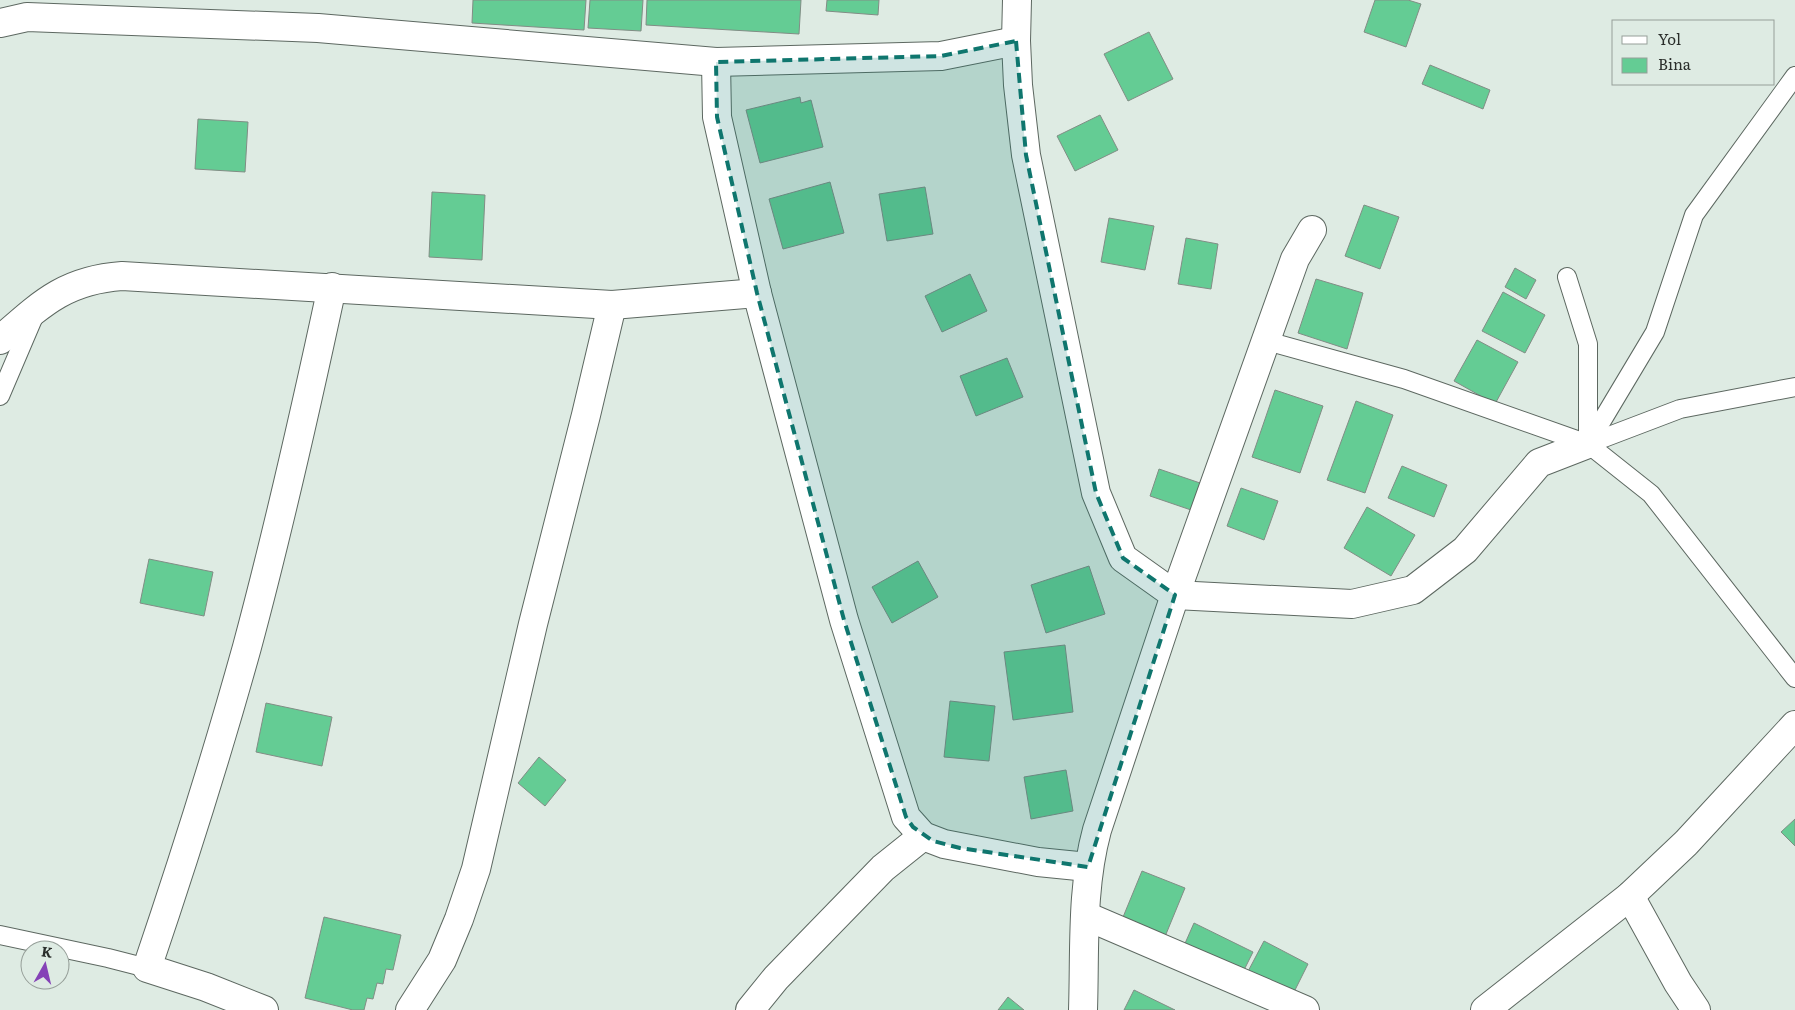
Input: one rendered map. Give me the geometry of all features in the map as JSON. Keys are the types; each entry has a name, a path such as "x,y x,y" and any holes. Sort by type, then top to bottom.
{"street":[{"path":"1017,0 1018,85 1026,155 1096,493 1123,558 1175,595 1352,604 1413,590 1465,550 1539,463 1588,444"},
{"path":"0,23 27,17 318,28 716,62 941,56 1016,41"},
{"path":"716,62 717,117 756,293 844,620 906,817 923,836 933,841 960,848 1038,862 1088,867"},
{"path":"1083,1010 1088,867 1097,830 1175,595 1267,342 1295,259 1312,230"},
{"path":"0,340 39,305 61,291 85,281 103,277 122,276 332,287 612,304 756,293"},
{"path":"264,1010 206,986 148,968 213,763 247,647 285,500 332,287"},
{"path":"410,1010 442,960 459,919 476,869 533,624 612,304"},
{"path":"1485,1010 1630,896 1686,843 1795,725"},
{"path":"750,1010 776,978 883,868 923,836"},
{"path":"1630,896 1678,983 1696,1010"},
{"path":"1086,916 1305,1010"}],"lane":[{"path":"1588,444 1655,332 1694,215 1795,76"},
{"path":"1567,277 1588,344 1588,444"},
{"path":"0,396 39,305"},
{"path":"1267,342 1404,379 1588,444 1651,494 1795,678"},
{"path":"1588,444 1680,409 1795,388"},
{"path":"0,935 148,968"}],"highlighted area":[{"path":"1016,41 1026,155 1096,493 1123,558 1175,595 1088,867 960,848 933,841 913,827 906,817 844,620 757,293 717,117 716,62 941,56"}],"building":[{"path":"473,0 586,0 584,30 472,23"},
{"path":"590,0 643,0 641,31 588,28"},
{"path":"647,0 801,0 799,34 646,25"},
{"path":"827,0 879,0 878,15 826,11"},
{"path":"1375,0 1408,0 1421,4 1406,47 1364,32"},
{"path":"1149,32 1173,79 1128,101 1104,54"},
{"path":"1430,65 1490,90 1483,109 1422,84"},
{"path":"800,97 801,103 811,100 823,147 760,163 746,110"},
{"path":"1100,115 1118,150 1075,171 1057,136"},
{"path":"198,119 248,122 245,172 195,169"},
{"path":"830,182 844,233 783,249 769,199"},
{"path":"925,187 933,234 887,241 879,194"},
{"path":"432,192 485,195 482,260 429,257"},
{"path":"1364,205 1399,217 1380,269 1345,256"},
{"path":"1109,218 1154,226 1145,270 1101,262"},
{"path":"1186,238 1218,244 1211,289 1178,284"},
{"path":"1515,268 1536,280 1526,299 1505,287"},
{"path":"970,274 987,311 942,332 925,296"},
{"path":"1316,279 1363,293 1347,349 1298,333"},
{"path":"1503,292 1545,315 1525,353 1482,331"},
{"path":"1477,340 1518,362 1495,404 1454,381"},
{"path":"1007,358 1023,397 976,416 960,376"},
{"path":"1275,390 1323,406 1300,473 1252,457"},
{"path":"1356,401 1393,415 1365,493 1327,480"},
{"path":"1402,466 1447,485 1434,517 1388,498"},
{"path":"1159,469 1203,484 1194,511 1150,496"},
{"path":"1241,488 1278,501 1264,540 1227,526"},
{"path":"1367,507 1415,535 1391,576 1344,548"},
{"path":"149,559 213,572 204,616 140,603"},
{"path":"918,561 938,597 892,623 872,587"},
{"path":"1089,566 1105,614 1046,633 1031,585"},
{"path":"1065,645 1073,712 1013,720 1004,652"},
{"path":"950,701 995,706 989,761 944,757"},
{"path":"266,703 332,717 322,766 256,752"},
{"path":"539,757 566,780 545,806 518,783"},
{"path":"1066,770 1073,811 1031,819 1024,777"},
{"path":"1795,819 1795,846 1781,832"},
{"path":"1142,871 1185,888 1164,939 1121,922"},
{"path":"324,917 401,935 393,970 386,969 383,984 377,983 373,999 367,998 364,1010 353,1010 305,998"},
{"path":"1194,923 1253,952 1241,976 1183,948"},
{"path":"1264,941 1308,964 1289,1002 1244,979"},
{"path":"1134,990 1175,1010 1124,1010"},
{"path":"1008,997 1024,1010 998,1010"}]}
